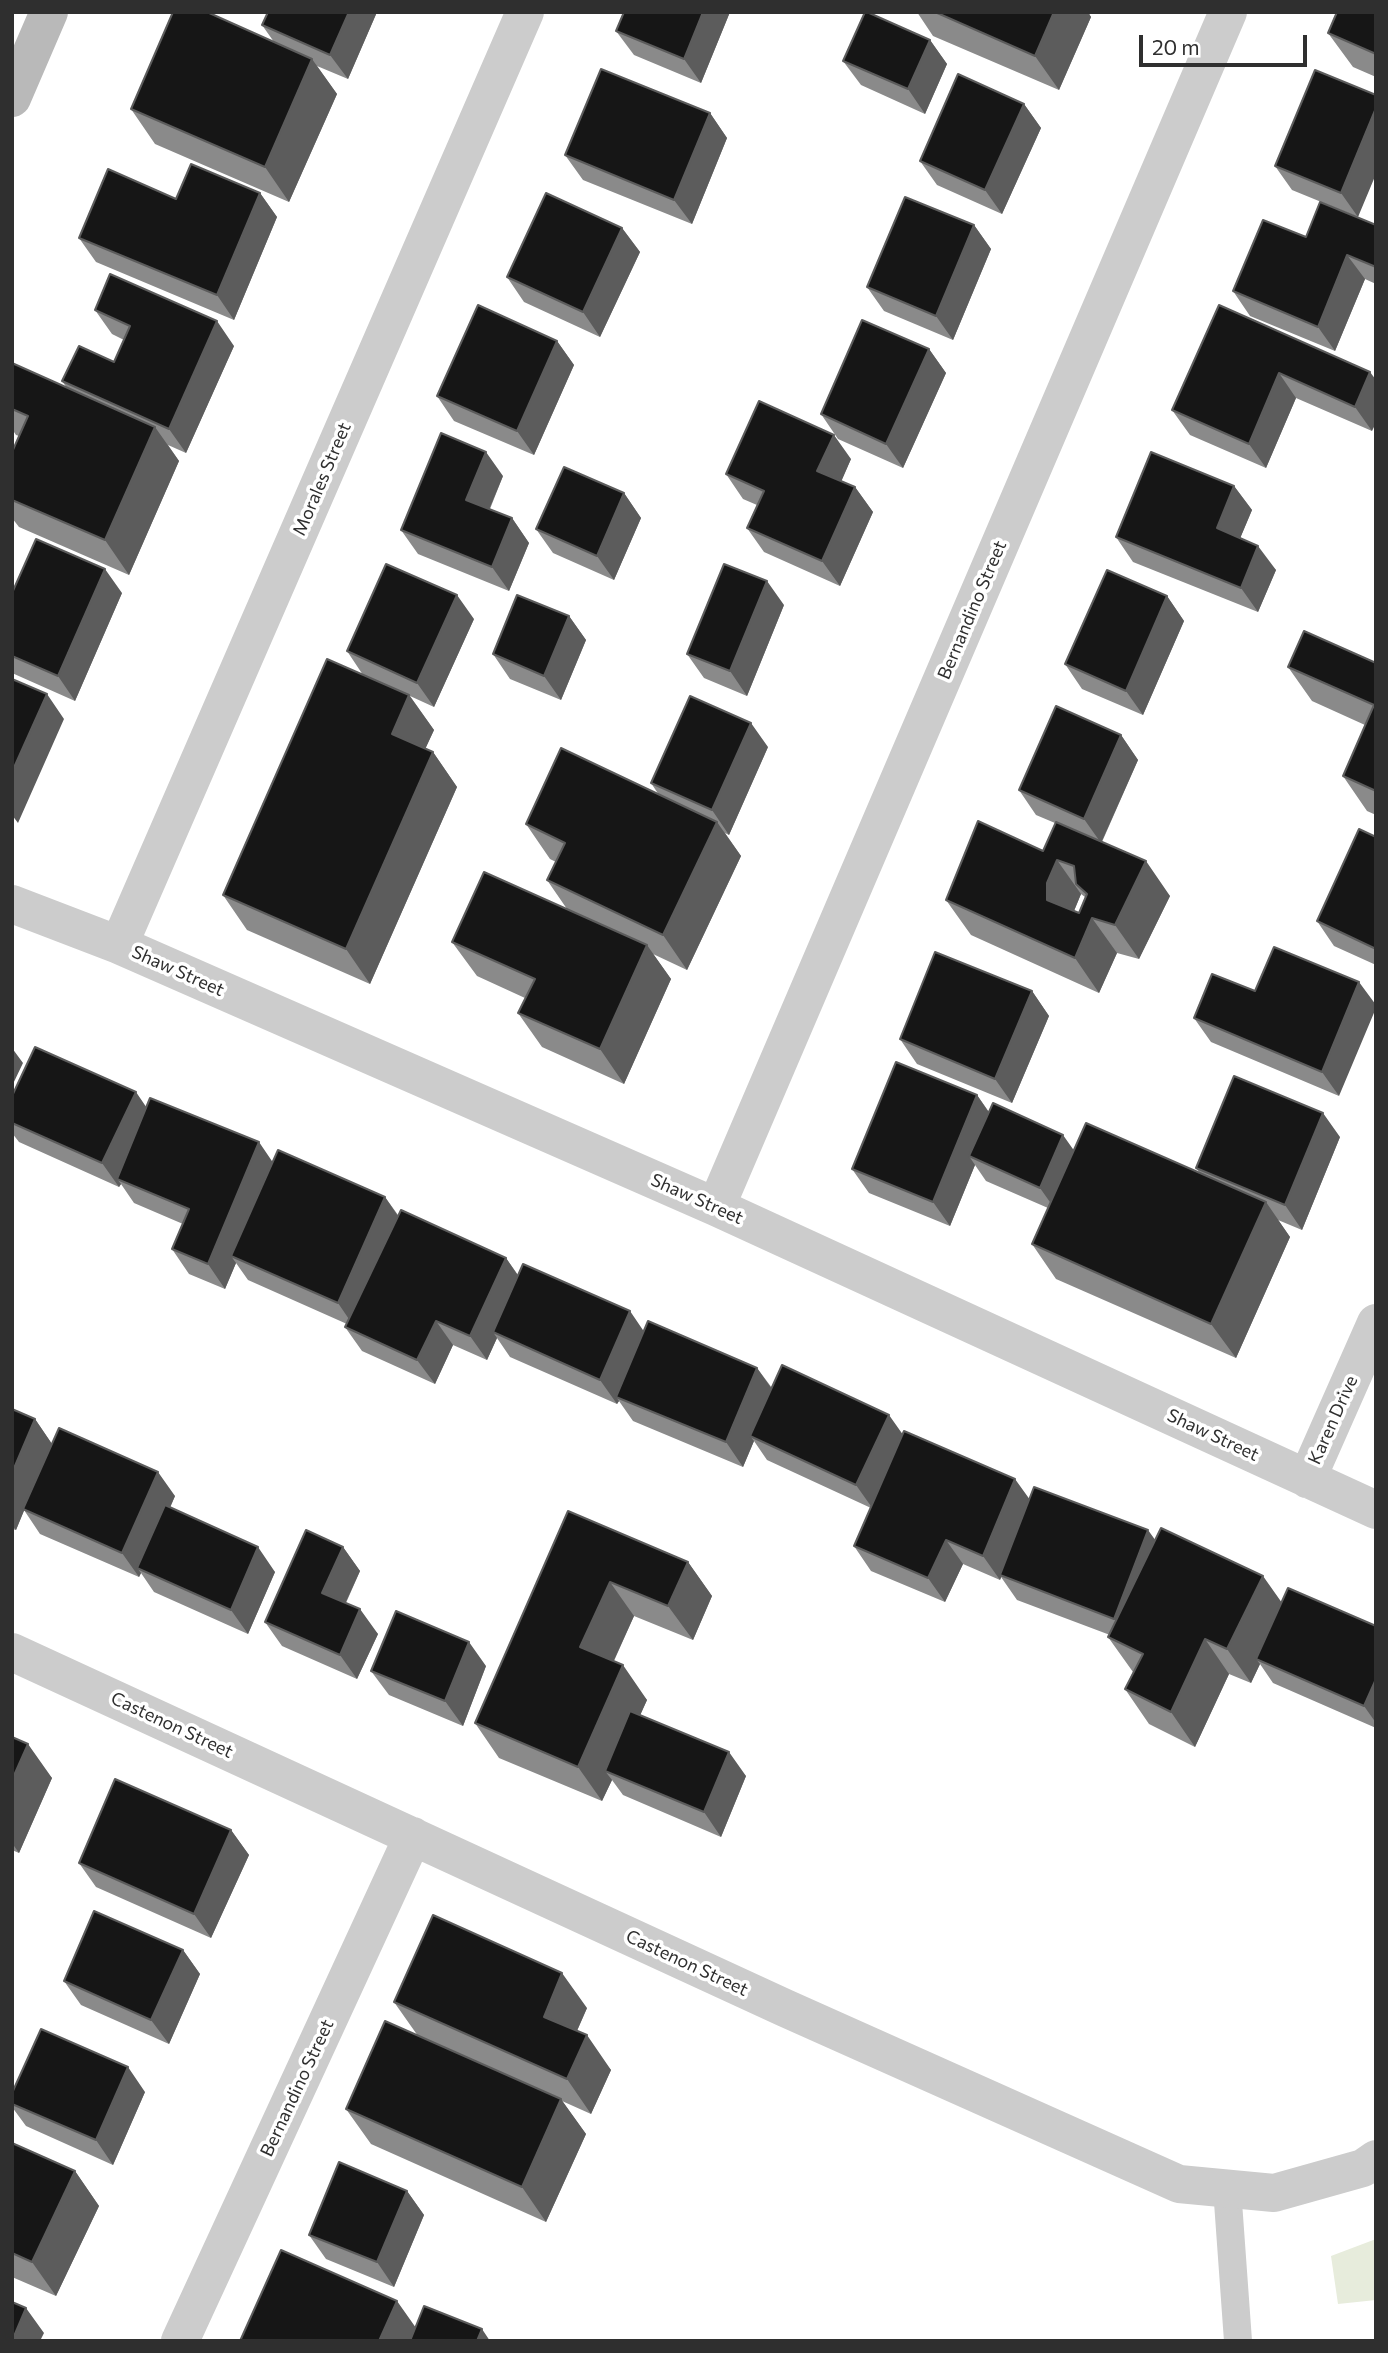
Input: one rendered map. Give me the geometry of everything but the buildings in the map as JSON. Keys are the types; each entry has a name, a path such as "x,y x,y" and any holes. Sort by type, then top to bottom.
{"main road":[{"path":"12,98 49,12"}],"street":[{"name":"Morales Street","path":"119,945 525,12"},
{"name":"Bernandino Street","path":"716,1207 1228,12"},
{"name":"Shaw Street","path":"12,904 119,945 716,1207 1376,1510"},
{"name":"Karen Drive","path":"1307,1479 1376,1323"},
{"name":"Castenon Street","path":"12,1652 785,2008 1179,2184 1274,2193 1363,2168 1376,2159"},
{"name":"Bernandino Street","path":"180,2341 413,1836"}],"lane":[{"path":"1227,2188 1238,2341"}],"green space":[{"path":"1376,2239 1376,2300 1338,2304 1331,2256"}]}
